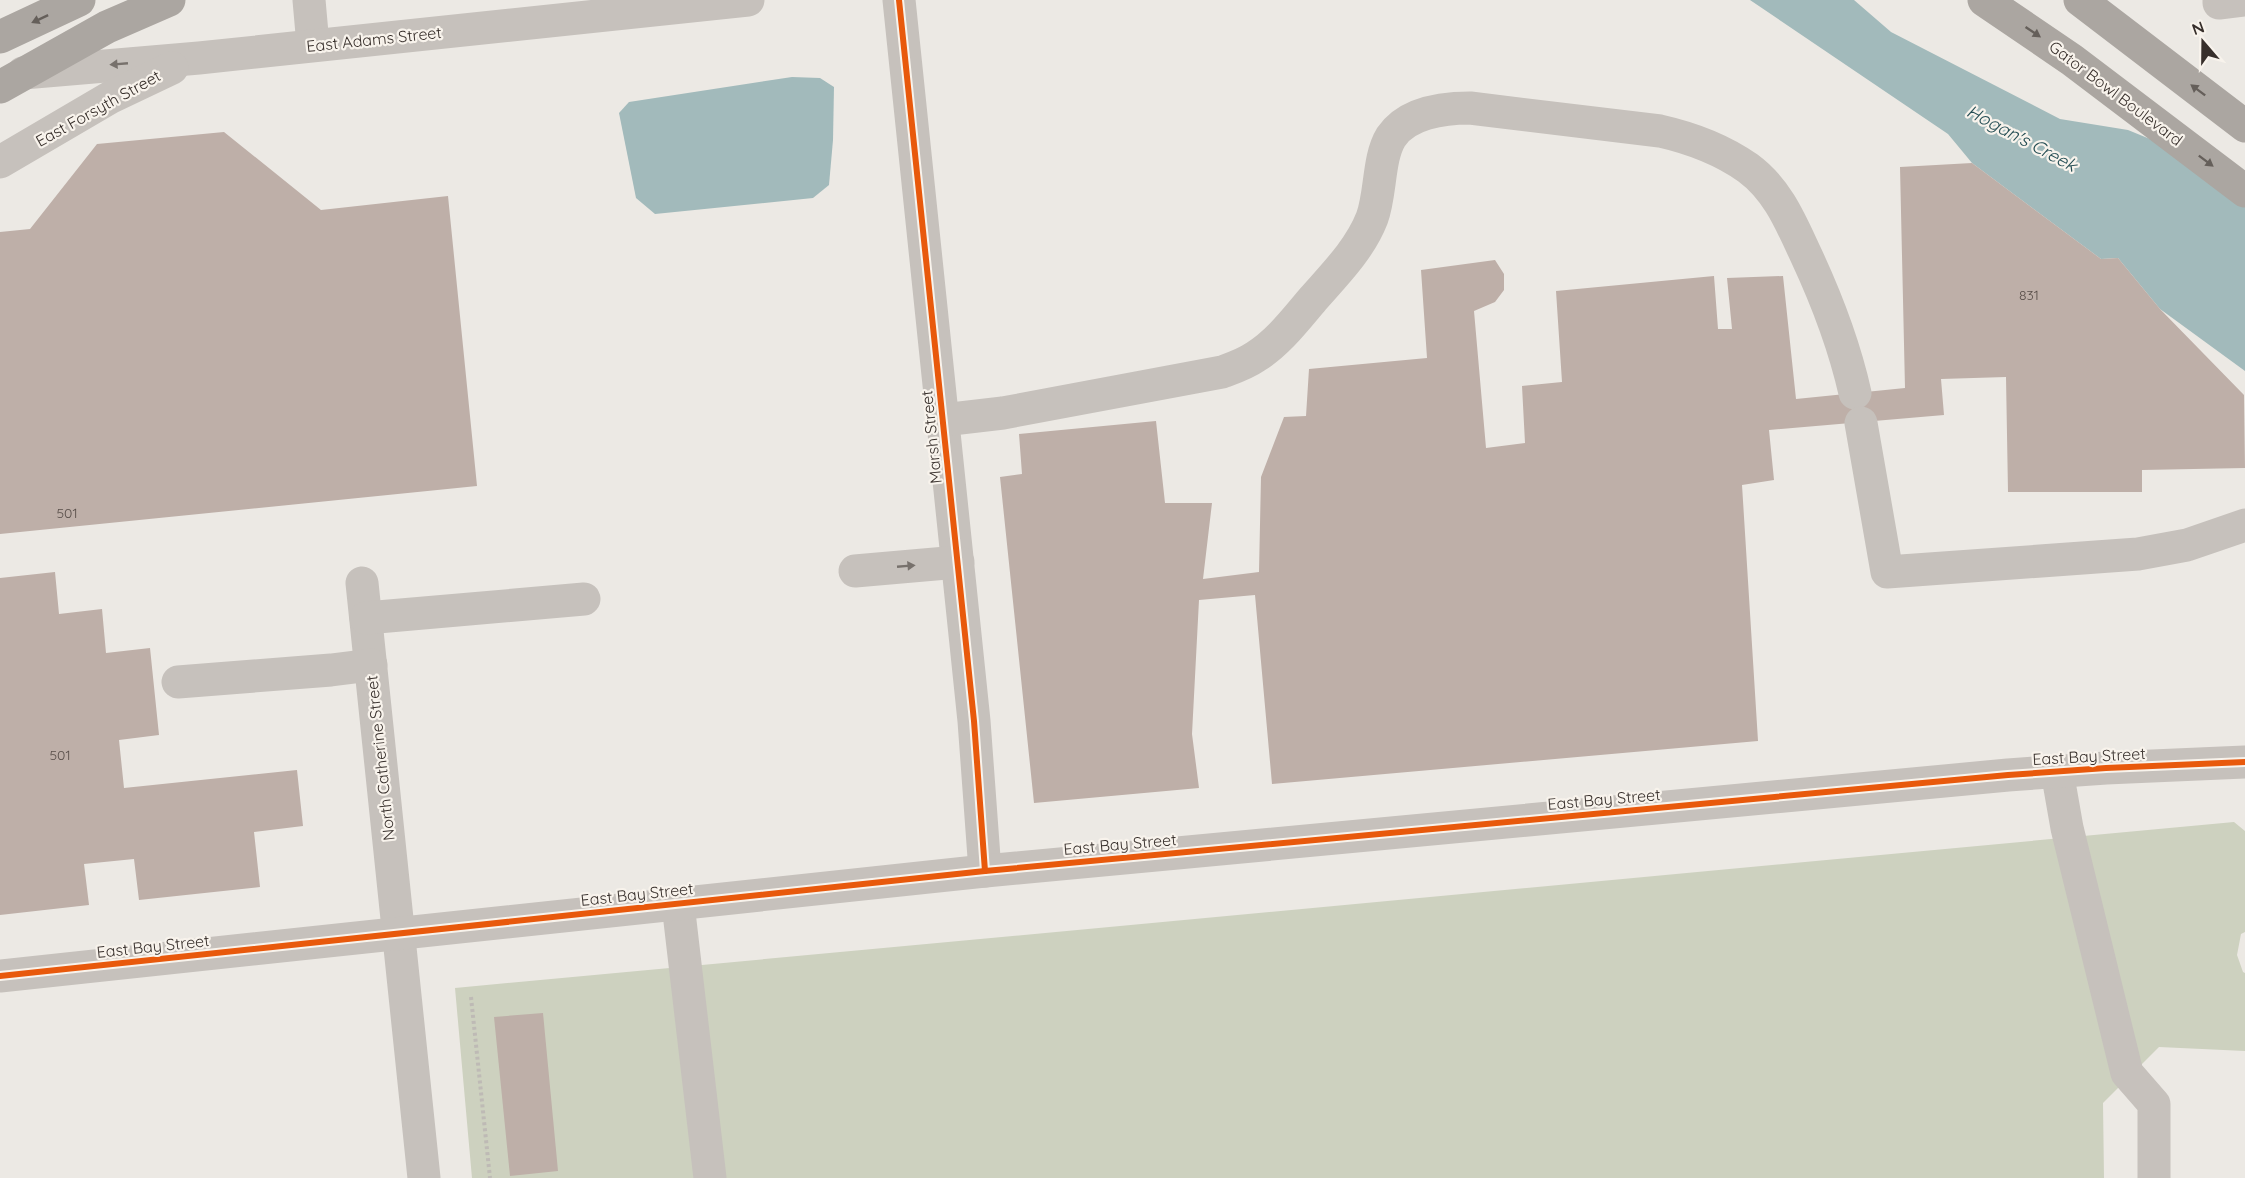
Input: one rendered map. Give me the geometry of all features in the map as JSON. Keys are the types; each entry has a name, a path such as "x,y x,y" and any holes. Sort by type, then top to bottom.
{"main road":[{"path":"0,37 79,0"},
{"path":"0,87 107,27 169,0"},
{"name":"Gator Bowl Boulevard","path":"1984,0 2072,60 2245,191"},
{"path":"2080,0 2245,126"}],"street":[{"path":"309,0 313,45"},
{"name":"East Adams Street","path":"0,75 199,58 636,6 748,0"},
{"name":"Marsh Street","path":"900,0 974,721 985,871"},
{"path":"2219,0 2219,3 2245,0"},
{"name":"East Forsyth Street","path":"0,162 129,88 199,58"},
{"path":"943,420 1003,413 1222,372 1256,357 1285,332 1364,237 1379,195 1384,154 1390,138 1401,126 1416,118 1453,108 1470,108 1660,131 1690,138 1726,154 1749,169 1768,186 1783,207 1837,327 1847,358 1887,572 2138,554 2187,545 2245,525"},
{"path":"855,571 958,562"},
{"name":"North Catherine Street","path":"362,583 424,1178"},
{"path":"366,618 584,599"},
{"path":"178,682 331,670 371,664"},
{"name":"East Bay Street","path":"0,976 985,871 2057,771 2245,762"},
{"path":"2057,771 2067,828 2127,1073 2154,1104 2154,1178"},
{"path":"678,904 710,1178"}],"path":[{"path":"471,997 490,1178"}],"green space":[{"path":"2234,822 2245,831 2245,932 2241,934 2237,955 2245,973 2245,1051 2159,1047 2103,1103 2104,1178 472,1178 455,988"}],"water":[{"name":"Hogan's Creek","path":"1750,0 1854,0 1891,32 2060,119 2128,130 2245,178 2245,371 2160,309 2118,258 2101,259 1972,163 1948,134"},
{"path":"792,77 820,78 834,87 829,185 813,198 655,214 636,198 619,113 629,102"}],"building":[{"path":"224,132 321,210 448,196 477,486 0,534 0,232 30,229 97,144"},
{"path":"1972,163 2101,259 2118,258 2160,309 2244,395 2245,468 2142,470 2142,492 2008,492 2006,377 1941,379 1944,415 1769,430 1774,480 1742,485 1758,741 1272,784 1255,595 1199,600 1192,734 1199,788 1034,803 1000,477 1022,474 1019,434 1156,421 1165,503 1212,503 1203,579 1259,572 1261,477 1284,417 1306,416 1309,369 1427,358 1421,270 1495,260 1504,274 1504,290 1495,302 1474,311 1486,448 1525,443 1522,386 1562,382 1556,291 1714,276 1718,329 1732,329 1727,278 1783,276 1796,399 1905,388 1900,167"},
{"path":"55,572 59,614 102,609 106,653 150,648 159,735 119,740 124,788 297,770 303,826 254,832 260,887 139,900 134,859 84,864 89,905 0,915 0,578"},
{"path":"543,1013 558,1171 510,1176 494,1017"}],"cycle path":[{"path":"899,0 974,721 985,871"},
{"path":"0,976 985,871 2008,775 2245,762"}]}
